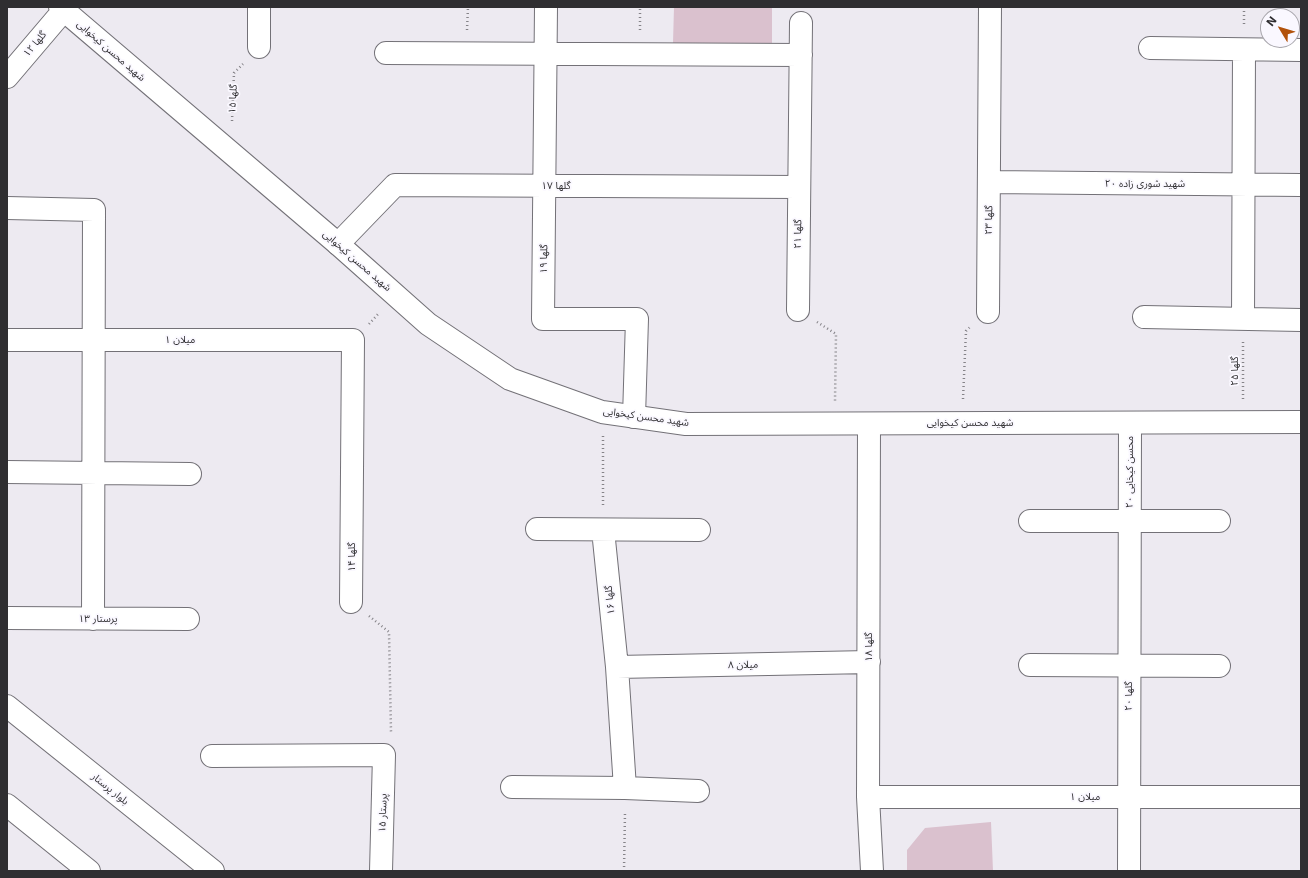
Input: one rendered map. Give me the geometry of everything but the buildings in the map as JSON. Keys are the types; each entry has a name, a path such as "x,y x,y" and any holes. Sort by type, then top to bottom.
{"street":[{"path":"259,7 259,47"},
{"name":"گلها ۱۹","path":"546,7 544,319 637,319 634,416"},
{"name":"گلها ۲۳","path":"988,312 990,7"},
{"name":"گلها ۱۲","path":"7,77 62,9"},
{"name":"شهید محسن کیخوایی","path":"62,9 338,244 428,324 510,379 602,412 686,424 1301,422"},
{"name":"گلها ۲۱","path":"798,310 801,23"},
{"path":"1150,48 1301,50"},
{"path":"1243,319 1244,50"},
{"path":"386,53 801,55"},
{"name":"شهید شوری زاده ۲۰","path":"989,182 1301,185"},
{"name":"گلها ۱۷","path":"338,244 395,185 799,187"},
{"path":"7,208 94,210 93,618"},
{"path":"1144,317 1301,320"},
{"name":"میلان ۱","path":"7,340 353,340"},
{"name":"گلها ۱۴","path":"351,602 353,340"},
{"name":"محسن کیخایی ۲۰","path":"1130,423 1130,521"},
{"name":"گلها ۱۸","path":"869,424 868,797 872,871"},
{"path":"7,472 190,474"},
{"path":"1030,521 1219,521"},
{"name":"گلها ۲۰","path":"1129,871 1130,521"},
{"path":"537,529 700,530"},
{"name":"گلها ۱۶","path":"603,530 617,667 625,788"},
{"name":"پرستار ۱۳","path":"7,618 188,619"},
{"name":"میلان ۸","path":"617,667 868,662"},
{"path":"1030,665 1219,666"},
{"name":"بلوار پرستار","path":"7,706 213,871"},
{"path":"212,756 384,755"},
{"name":"پرستار ۱۵","path":"381,871 384,755"},
{"path":"512,787 625,788 698,791"},
{"name":"میلان ۱","path":"868,797 1301,797"},
{"path":"7,804 89,871"}],"path":[{"name":"گلها ۱۵","path":"230,153 234,73 259,47"},
{"path":"353,340 396,296"},
{"path":"798,310 836,334 834,424"},
{"path":"962,423 966,331 988,312"},
{"name":"گلها ۲۵","path":"1243,319 1243,422"},
{"path":"602,412 603,530"},
{"path":"351,602 389,632 391,733 384,755"},
{"path":"624,871 625,788"}],"shaded area":[{"path":"674,7 772,7 772,48 673,43"},
{"path":"991,822 993,871 907,871 907,850 925,828"}]}
